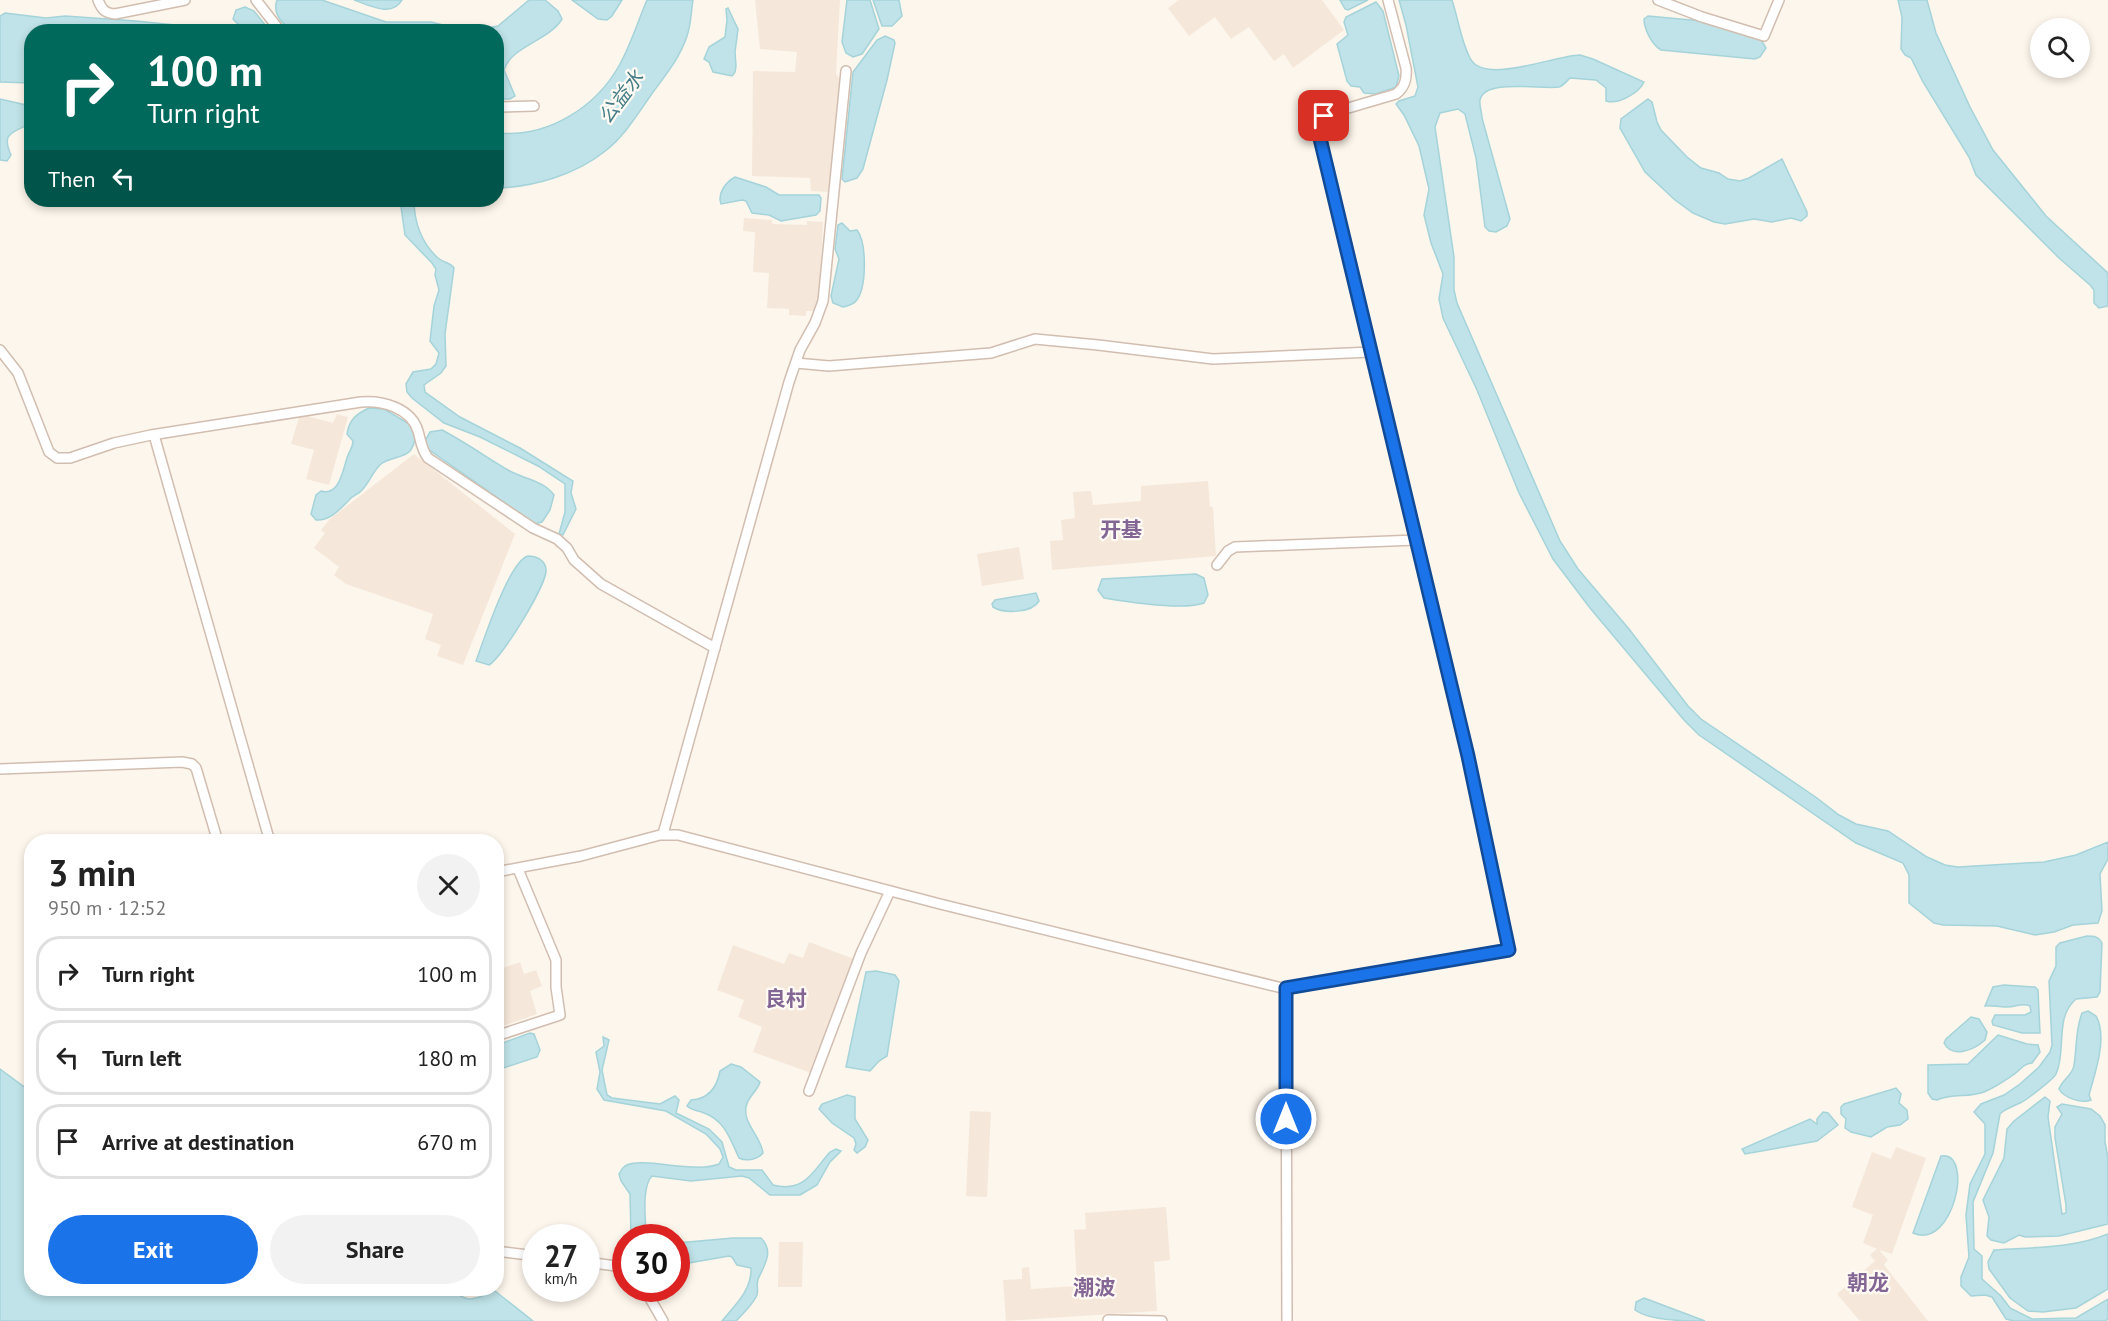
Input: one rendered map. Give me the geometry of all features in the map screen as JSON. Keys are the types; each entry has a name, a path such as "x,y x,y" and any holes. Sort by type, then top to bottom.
{"street":[{"path":"98,0 105,12 115,14 185,0"},
{"path":"256,0 275,24"},
{"path":"504,871 581,856 663,834 678,835 890,891 1256,983 1286,988 1509,950 1468,756 1318,128 1320,120 1328,114 1396,94 1403,87 1407,78 1406,68 1388,0"},
{"path":"1658,0 1702,17 1764,36 1779,0"},
{"path":"663,834 796,363 800,350 818,317 823,301 846,71"},
{"path":"504,107 534,106"},
{"path":"796,363 829,366 991,353 1035,339 1213,359 1371,352"},
{"path":"0,350 18,372 49,452 54,456 70,458 114,443 154,435 361,402 384,403 404,413 414,422 421,447 428,458 533,528 562,543 574,560 601,584 715,648"},
{"path":"154,435 268,834"},
{"path":"1217,565 1228,550 1235,548 1416,540"},
{"path":"0,769 182,762 192,764 196,768 216,834"},
{"path":"504,1033 560,1014 556,987 556,960 518,869"},
{"path":"809,1091 861,953 890,891"},
{"path":"1286,988 1287,1321"},
{"path":"504,1252 522,1254"},
{"path":"652,1302 663,1321"},
{"path":"1108,1320 1162,1321"}],"shaded area":[{"path":"755,0 840,0 836,74 842,82 829,192 811,191 810,178 752,176 753,71 795,72 797,52 760,49"},
{"path":"1179,0 1322,0 1344,30 1293,68 1284,54 1274,61 1249,27 1231,39 1215,17 1189,36 1168,8"},
{"path":"744,218 772,220 772,224 807,225 807,221 823,222 819,311 806,311 806,316 789,315 789,309 767,308 769,273 753,272 755,232 743,231"},
{"path":"300,414 333,423 337,414 348,417 329,485 306,479 314,450 291,444"},
{"path":"414,454 515,534 463,665 437,656 441,645 425,639 433,614 346,584 334,575 339,567 314,548 325,533 321,530 330,519"},
{"path":"1208,481 1210,507 1213,507 1216,556 1052,570 1050,541 1063,540 1061,520 1075,518 1073,492 1091,491 1093,505 1141,501 1141,486"},
{"path":"1019,547 1024,579 982,586 977,554"},
{"path":"809,942 854,959 811,1073 753,1052 762,1027 738,1017 744,1000 717,990 733,945 784,964 789,953 803,958"},
{"path":"520,962 524,974 536,970 542,986 530,991 537,1014 504,1026 504,968"},
{"path":"970,1111 991,1112 987,1197 966,1196"},
{"path":"1896,1147 1926,1158 1892,1254 1879,1250 1888,1260 1884,1265 1928,1321 1860,1321 1837,1294 1875,1261 1870,1255 1877,1249 1863,1243 1873,1215 1852,1207 1872,1152 1891,1159"},
{"path":"1166,1207 1170,1260 1154,1262 1157,1311 1006,1321 1003,1280 1022,1279 1022,1268 1029,1267 1031,1289 1077,1286 1074,1230 1086,1229 1085,1213"},
{"path":"779,1242 803,1242 802,1287 778,1287"}],"water":[{"path":"277,0 322,0 386,22 439,24 284,24 277,14"},
{"path":"354,0 402,0 392,8 380,9"},
{"path":"529,0 545,0 558,11 562,19 548,33 514,55 504,70 504,24 500,24"},
{"path":"572,0 622,0 607,20 598,19"},
{"name":"公益水","path":"647,0 693,0 688,32 676,60 624,133 611,146 593,160 567,173 539,182 504,188 504,133 534,131 552,125 584,106 610,80 631,40"},
{"path":"847,0 870,0 879,29 862,54 853,57 846,53 842,42"},
{"path":"873,0 899,0 902,16 892,26 882,26"},
{"path":"1340,0 1368,0 1348,10"},
{"path":"1399,0 1452,0 1467,51 1478,66 1504,69 1580,55 1644,82 1628,97 1611,102 1606,101 1606,88 1596,80 1570,78 1559,87 1515,86 1492,89 1484,93 1480,100 1482,118 1510,219 1507,226 1496,232 1489,231 1485,227 1476,158 1465,114 1458,109 1440,113 1435,127 1454,257 1454,290 1457,303 1560,541 1578,569 1629,629 1688,706 1701,719 1839,815 1856,824 1888,831 1927,857 1945,865 1958,867 2044,862 2076,855 2108,842 2108,859 2100,874 2102,911 2098,923 2073,925 2054,932 2035,935 1997,926 1934,923 1909,903 1909,875 1903,863 1856,843 1699,735 1590,608 1553,559 1519,493 1477,390 1443,318 1439,299 1443,274 1431,243 1424,215 1429,189 1419,146 1396,104 1415,96 1418,87"},
{"path":"1898,0 1927,0 1936,33 1970,107 1993,150 2046,216 2108,273 2108,306 2099,308 2094,303 2094,290 2090,285 2059,258 1976,175 1969,157 1911,58 1901,49 1902,17"},
{"path":"1376,2 1383,11 1399,76 1396,87 1376,94 1364,93 1360,87 1351,86 1347,81 1337,44 1348,35 1344,22 1346,17"},
{"path":"245,7 254,11 264,24 238,24 233,19 236,10"},
{"path":"728,8 738,29 736,66 732,76 713,72 709,62 704,59 709,47 725,37 726,9"},
{"path":"5,13 46,18 65,16 165,24 24,24 24,83 0,82 0,16"},
{"path":"1648,16 1702,21 1761,40 1766,48 1760,57 1755,59 1661,50 1647,32 1644,19"},
{"path":"885,36 894,40 895,43 863,169 857,178 845,182 842,179 853,72 877,40"},
{"path":"504,70 515,96 504,99"},
{"path":"0,99 24,105 24,126 10,135 7,142 11,155 7,161 0,160"},
{"path":"1648,99 1652,102 1661,130 1701,168 1719,173 1728,179 1740,181 1782,159 1807,216 1801,221 1791,218 1772,222 1754,219 1725,224 1693,213 1675,200 1645,172 1620,128 1621,119"},
{"path":"735,177 766,187 779,195 819,195 821,198 820,211 816,215 781,221 769,215 752,213 746,201 721,204 720,196 723,188"},
{"path":"401,207 414,207 417,224 427,246 438,258 454,268 445,334 446,366 441,373 424,385 425,392 460,417 520,448 573,481 571,493 576,509 563,535 559,534 565,512 565,484 538,466 480,437 444,423 407,392 406,384 413,372 431,369 436,364 439,353 430,341 434,306 439,290 435,275 436,269 405,235"},
{"path":"842,223 850,231 857,230 864,255 864,276 860,295 856,301 843,307 833,303 831,296 839,259 835,249 838,225"},
{"path":"369,408 384,409 411,425 415,438 414,444 404,455 381,464 361,491 335,513 316,520 311,514 316,495 321,491 333,490 340,480 353,441 347,434 349,425 357,415"},
{"path":"442,430 508,470 539,483 549,490 554,495 550,510 542,522 535,524 428,449 425,441 430,432"},
{"path":"528,556 540,559 544,563 545,577 540,589 504,649 489,665 476,661 505,586 521,561"},
{"path":"1196,574 1204,578 1208,595 1204,603 1195,605 1155,605 1114,600 1104,598 1098,590 1102,579"},
{"path":"1036,593 1039,601 1024,610 1004,611 993,607 992,604 995,600"},
{"path":"2087,936 2096,937 2102,943 2100,992 2097,997 2076,999 2069,1007 2063,1025 2059,1065 2054,1077 2020,1103 2000,1114 1993,1153 1973,1202 1974,1249 1982,1256 1982,1279 2001,1296 2010,1308 2032,1319 2076,1318 2108,1299 2108,1319 2105,1321 2014,1321 2006,1319 1992,1297 1971,1296 1961,1286 1961,1277 1969,1257 1966,1215 1970,1184 1985,1154 1985,1124 1974,1112 1981,1104 2004,1095 2020,1084 2039,1067 2050,1052 2052,1045 2049,981 2056,966 2056,947 2060,943"},
{"path":"876,971 895,975 899,981 887,1056 870,1071 846,1067 866,972"},
{"path":"2004,985 2035,987 2038,990 2040,1033 2022,1033 1993,1025 1995,1015 2025,1015 2031,1012 2030,1006 2027,1005 1985,1006 1993,987"},
{"path":"2088,1011 2096,1016 2101,1044 2089,1095 2091,1100 2078,1101 2059,1089 2073,1069 2080,1020 2082,1013"},
{"path":"1971,1017 1979,1019 1987,1032 1985,1040 1969,1050 1952,1051 1944,1043 1946,1039"},
{"path":"530,1033 534,1034 540,1050 537,1057 504,1068 504,1042"},
{"path":"1998,1035 2038,1045 2040,1052 2032,1063 1984,1092 1932,1099 1928,1093 1928,1065 1968,1064"},
{"path":"603,1037 609,1040 602,1070 607,1095 612,1098 660,1104 675,1096 679,1100 676,1113 709,1129 722,1142 729,1167 736,1170 762,1170 773,1185 793,1186 807,1179 830,1152 836,1149 841,1151 830,1162 817,1185 800,1195 770,1195 749,1178 742,1176 691,1181 652,1176 646,1188 645,1224 631,1224 630,1194 619,1174 624,1167 633,1163 643,1163 709,1167 719,1164 723,1157 720,1149 706,1134 666,1111 604,1100 597,1089 600,1072 596,1052 604,1046"},
{"path":"731,1064 741,1067 760,1082 746,1107 747,1119 763,1153 752,1159 739,1158 730,1138 717,1121 687,1106 691,1100 707,1095 717,1082 720,1071"},
{"path":"0,1069 24,1087 24,1296 460,1296 472,1299 482,1296 501,1296 533,1321 0,1321"},
{"path":"1896,1088 1901,1094 1899,1103 1907,1110 1908,1119 1900,1125 1887,1127 1871,1137 1851,1132 1845,1128 1846,1119 1841,1114 1841,1107 1844,1104"},
{"path":"847,1095 855,1097 855,1119 868,1140 865,1147 857,1153 854,1150 856,1144 854,1138 832,1123 819,1109 822,1104"},
{"path":"2045,1097 2050,1101 2048,1117 2062,1214 2066,1213 2066,1205 2055,1127 2062,1114 2057,1107 2062,1104 2091,1109 2100,1116 2105,1125 2108,1158 2108,1224 2059,1236 2025,1237 2019,1235 2004,1243 1991,1240 1987,1236 1989,1217 1983,1200 2004,1158 2007,1129"},
{"path":"1823,1112 1828,1113 1838,1125 1817,1141 1745,1154 1742,1149 1810,1119 1817,1124 1817,1119"},
{"path":"1941,1156 1951,1159 1957,1168 1958,1183 1955,1199 1939,1228 1927,1235 1913,1233"},
{"path":"2108,1234 2108,1289 2076,1308 2043,1312 2028,1311 2010,1298 1989,1269 1988,1262 1994,1250 2066,1245"},
{"path":"761,1238 765,1243 768,1253 758,1279 757,1295 736,1321 722,1321 746,1290 751,1268 737,1265 729,1256 690,1263 690,1242"},
{"path":"1644,1298 1705,1321 1668,1320 1641,1314 1635,1310 1636,1302"}],"district":[{"name":"开基","path":"1121,529"},
{"name":"良村","path":"786,998"},
{"name":"朝龙","path":"1868,1282"},
{"name":"潮波","path":"1094,1287"}],"route":[{"path":"1286,1119 1286,988 1509,950 1468,756 1318,130 1320,120 1324,116"}]}
